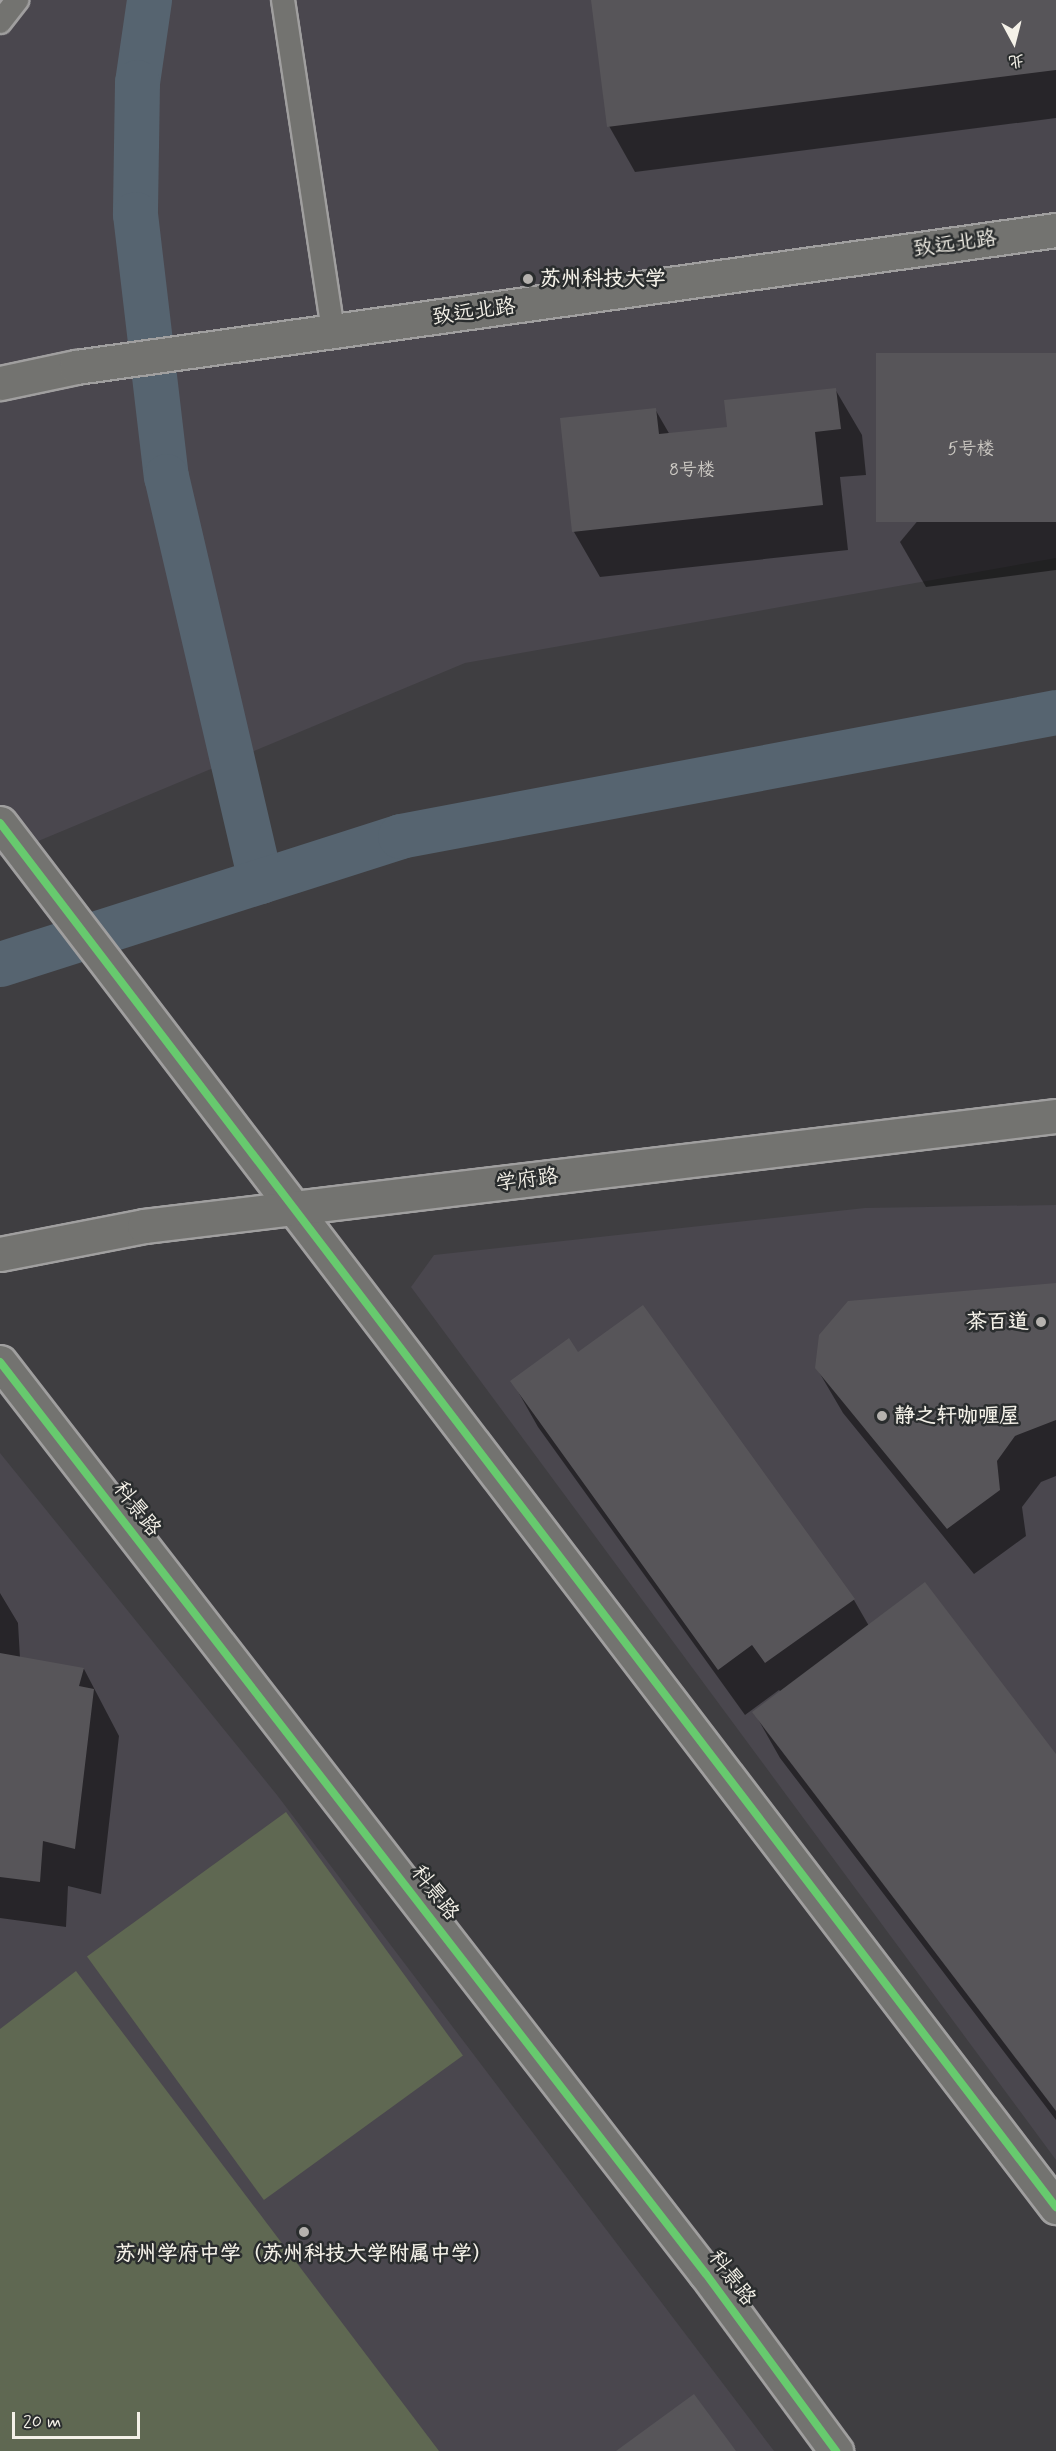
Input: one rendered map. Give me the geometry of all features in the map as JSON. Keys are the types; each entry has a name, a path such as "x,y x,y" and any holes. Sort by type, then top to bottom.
{"street":[{"name":"致远北路","path":"0,383 76,367 1056,230"},
{"path":"0,823 291,1208 1056,2207"},
{"name":"学府路","path":"0,1254 144,1226 1056,1116"},
{"name":"科景路","path":"0,1362 706,2274 836,2451"}],"lane":[{"path":"0,22 17,0"},
{"path":"283,0 333,332"}],"shaded area":[{"name":"苏州科技大学","path":"0,0 1056,0 1056,558 465,663 0,857"},
{"path":"1056,1205 1056,2160 411,1287 434,1255 865,1208"},
{"name":"苏州学府中学（苏州科技大学附属中学）","path":"0,1453 277,1795 774,2451 0,2451"}],"green space":[{"path":"286,1812 463,2056 264,2200 87,1957"},
{"path":"76,1971 439,2451 0,2451 0,2029"}],"building":[{"path":"591,0 1056,0 1056,70 607,127"},
{"path":"876,353 1056,353 1056,522 876,522"},
{"path":"836,388 841,429 815,432 823,505 572,532 560,418 656,408 659,434 727,427 724,400"},
{"path":"1056,1283 1056,1420 1015,1436 997,1461 1000,1490 947,1529 815,1368 819,1335 848,1301"},
{"path":"643,1305 855,1599 765,1663 752,1645 718,1670 510,1381 569,1338 578,1352"},
{"path":"925,1582 1056,1754 1056,2111 752,1712"},
{"path":"0,1653 84,1668 79,1686 94,1689 75,1849 43,1841 40,1882 0,1877"},
{"path":"694,2394 736,2451 616,2451"}],"waterway":[{"path":"149,0 137,82 135,214 166,476 260,881"},
{"path":"0,964 400,836 1056,712"}],"cycle path":[{"path":"0,823 1056,2207"},
{"path":"0,1362 706,2274 836,2451"}],"place":[{"name":"苏州科技大学","path":"528,279"},
{"name":"茶百道","path":"1041,1322"},
{"name":"静之轩咖喱屋","path":"882,1416"},
{"name":"苏州学府中学（苏州科技大学附属中学）","path":"304,2232"}]}
